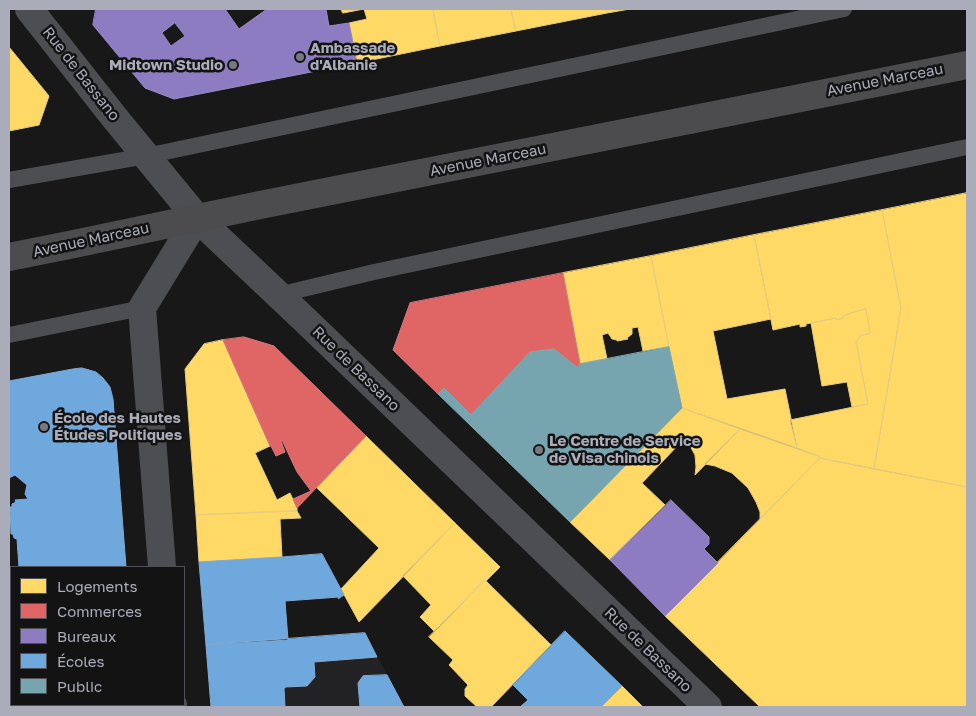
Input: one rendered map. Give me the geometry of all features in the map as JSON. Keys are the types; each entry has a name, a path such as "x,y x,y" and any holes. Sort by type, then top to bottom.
{"main road":[{"name":"Avenue Marceau","path":"9,257 967,64"}],"street":[{"name":"Rue de Bassano","path":"36,11 146,156 197,218 708,707"},
{"path":"162,566 142,308 197,218"}],"lane":[{"path":"9,180 146,156 844,9"},
{"path":"278,295 383,270 967,147"},
{"path":"9,335 142,308"}],"shaded area":[{"path":"365,633 404,707 211,707 206,645"}],"building: Logements":[{"path":"341,9 364,9 343,13"},
{"path":"364,9 433,9 440,46 357,63 349,23 367,19"},
{"path":"433,9 511,9 516,31 440,46"},
{"path":"511,9 606,9 607,13 516,31"},
{"path":"606,9 630,9 607,13"},
{"path":"9,47 49,96 39,125 9,131"},
{"path":"967,193 967,487 874,469 901,308 882,210"},
{"path":"882,210 901,308 874,469 820,458 797,448 790,420 868,404 856,342 861,335 870,334 866,309 843,316 843,318 837,320 836,318 806,324 806,326 800,327 800,324 773,330 754,235"},
{"path":"754,235 771,319 713,331 727,399 785,389 797,448 682,408 669,347 651,256"},
{"path":"651,256 669,347 643,351 638,327 632,328 632,334 628,339 617,341 612,339 608,333 602,335 607,359 580,364 563,273"},
{"path":"866,309 870,334 861,335 856,342 868,404 852,407 847,382 822,386 811,323 836,318 837,320 843,318 843,316"},
{"path":"223,340 270,446 255,453 277,500 290,493 297,511 196,515 185,369 204,344"},
{"path":"682,408 740,429 695,475 695,455 690,446 683,440 642,483 665,505 610,560 570,522"},
{"path":"740,429 821,457 760,519 760,512 748,488 732,473 705,464"},
{"path":"366,436 455,523 359,622 341,589 379,548 316,487"},
{"path":"820,458 967,487 967,707 760,707 665,616"},
{"path":"297,511 301,518 280,519 282,557 199,562 196,515"},
{"path":"455,523 500,567 434,631 420,617 431,605 403,576"},
{"path":"485,580 551,645 491,707 477,707 465,696 465,689 468,685 449,665 453,660 429,637"},
{"path":"9,605 10,605 10,676"},
{"path":"622,686 643,707 601,707"},
{"path":"12,706 136,706 136,707"}],"building: Commerces":[{"path":"563,273 580,364 578,368 554,349 530,352 471,415 444,388 438,394 393,350 410,303"},
{"path":"244,337 274,346 366,436 297,508 293,499 311,491 297,472 282,440 285,452 276,456 270,446 223,340"}],"building: Bureaux":[{"path":"96,9 225,9 239,29 267,9 326,9 329,26 349,23 357,63 174,99 145,88 93,25","holes":["175,23 185,36 171,46 162,33"]},
{"path":"671,500 709,537 709,544 704,549 718,563 665,616 610,560"}],"building: Écoles":[{"path":"82,368 96,372 110,387 113,399 126,566 19,566 17,539 11,534 10,507 16,502 15,500 28,499 25,494 27,485 15,475 9,478 9,381"},
{"path":"322,554 344,595 338,599 339,597 285,601 288,640 206,645 199,562"},
{"path":"565,631 622,686 601,707 520,707 528,700 513,685"},
{"path":"365,633 377,657 314,662 315,677 307,686 284,688 285,707 211,707 206,645"},
{"path":"387,675 404,707 360,707 358,683 363,676"}],"building: Public":[{"path":"669,347 682,408 570,522 438,394 444,388 471,415 530,352 554,349 578,368 580,364"}],"place":[{"name":"Ambassade d'Albanie","path":"300,57"},
{"name":"Midtown Studio","path":"233,65"},
{"name":"École des Hautes Études Politiques","path":"44,427"},
{"name":"Le Centre de Service de Visa chinois","path":"539,450"}]}
